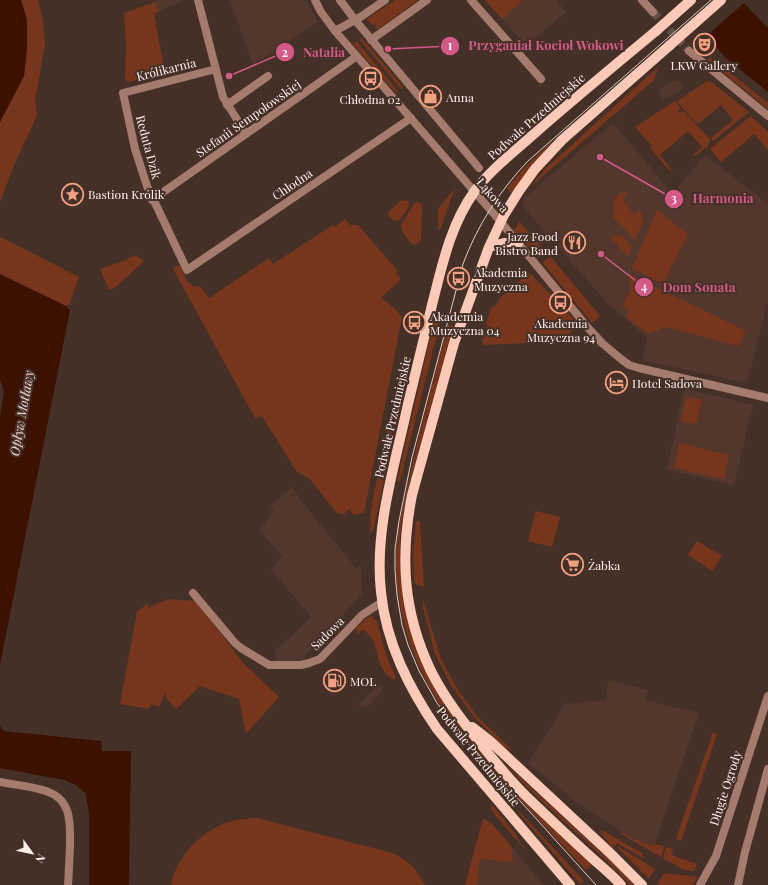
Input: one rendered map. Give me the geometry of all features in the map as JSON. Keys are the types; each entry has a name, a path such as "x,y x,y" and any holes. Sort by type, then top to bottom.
{"main road":[{"name":"Podwale Przedmiejskie","path":"570,885 442,735 421,705 407,681 393,647 380,590 380,552 386,508 417,366 447,246 462,212 475,192 495,169 590,85 691,0"},
{"name":"Podwale Przedmiejskie","path":"621,885 506,775 461,718 430,670 411,617 404,569 404,545 412,495 454,343 500,221 535,169 562,140 720,0"},
{"path":"489,247 504,243 518,243"},
{"path":"461,718 490,740 642,885"}],"street":[{"name":"Królikarnia","path":"198,0 223,97 226,105 246,134"},
{"name":"Łąkowa","path":"315,0 321,12 335,31 500,221 589,328 612,352 629,364 645,370 768,398"},
{"name":"Łąkowa","path":"340,0 479,168"},
{"path":"335,31 385,0"},
{"path":"372,40 427,0"},
{"path":"471,0 541,79"},
{"path":"642,0 653,12"},
{"path":"689,51 768,116"},
{"name":"Stefanii Sempołowskiej","path":"152,200 357,56"},
{"name":"Królikarnia","path":"123,93 216,69"},
{"path":"226,105 268,76"},
{"name":"Reduta Dzik","path":"123,93 135,149 152,200 187,270"},
{"name":"Chłodna","path":"187,270 411,118"},
{"name":"Sadowa","path":"193,593 231,638 242,648 263,662 275,666 301,665 320,659 362,614 382,602"},
{"name":"Długie Ogrody","path":"700,885 716,856 765,718 768,696"},
{"path":"738,885 745,852 768,769"},
{"path":"0,782 45,791 54,795 64,804 68,814 70,827 68,885"}],"shaded area":[{"path":"21,0 38,0 43,21 45,44 35,101 37,116 14,165 0,202 0,122 24,76 27,20"},
{"path":"155,0 184,0 159,11"},
{"path":"230,0 306,0 318,22 253,65"},
{"path":"395,0 418,0 377,30 376,25 371,24 367,19"},
{"path":"485,0 556,0 566,12 526,46"},
{"path":"485,0 523,0 502,19"},
{"path":"155,2 159,11 154,14 165,73 128,82 125,79 126,42 124,13"},
{"path":"361,37 403,87 401,89 359,39"},
{"path":"356,41 398,91 396,93 353,44"},
{"path":"710,58 717,62 716,64 722,70 724,68 768,103 768,109 707,59"},
{"path":"658,67 654,80 528,189 547,167"},
{"path":"679,81 683,86 680,91 663,99 659,93 661,89 669,82"},
{"path":"710,81 749,112 713,141 711,138 733,120 721,105 698,124 677,101 706,82"},
{"path":"675,101 681,109 678,111 680,113 683,111 710,139 708,146 696,155 693,155 702,147 688,131 660,155 673,172 669,170 650,148 652,146 635,127"},
{"path":"751,116 768,132 768,150 754,134 721,162 710,149"},
{"path":"613,123 672,193 674,191 675,193 679,189 678,187 705,155 768,204 768,300 747,383 642,360 647,337 607,303 523,207 524,198"},
{"path":"550,143 553,143 512,194 507,188 525,167"},
{"path":"455,188 440,230 438,230 438,209"},
{"path":"622,192 625,192 627,195 622,199 635,215 640,210 642,214 642,225 635,240 613,217 614,199"},
{"path":"402,200 408,201 409,206 400,220 394,221 388,215 389,211"},
{"path":"418,202 422,205 421,239 419,243 414,245 407,239 401,225 414,204"},
{"path":"657,210 688,234 663,284 632,268"},
{"path":"345,219 350,225 358,225 397,270 396,273 400,278 399,281 381,298 394,308 402,317 364,513 354,515 349,509 344,514 337,513 309,478 297,472 262,416 255,418 173,269 176,266 180,266 187,281 194,287 200,286 209,298 269,258 273,264 333,225 335,227"},
{"path":"519,222 545,251 538,257 513,229 516,228"},
{"path":"614,235 622,236 632,247 628,257 611,238"},
{"path":"0,237 79,277 70,303 66,306 0,274"},
{"path":"135,255 144,261 116,287 109,290 100,269"},
{"path":"550,256 600,316 592,323 543,263"},
{"path":"527,274 531,274 578,324 567,336 559,338 530,340 527,343 484,345 482,342 488,325 486,324 491,308 497,304 499,299"},
{"path":"629,274 746,331 738,346 666,327 648,334 626,317 629,311 622,305 630,291"},
{"path":"434,321 440,322 400,481 397,481"},
{"path":"448,325 455,327 410,481 403,514 400,540 401,582 409,626 455,717 469,737 518,795 592,865 586,870 542,824 472,744 444,710 418,665 411,647 401,610 396,573 398,534 403,504 419,437"},
{"path":"406,363 410,364 373,530 370,534 371,510 374,493 396,388 399,380 404,374"},
{"path":"686,389 753,405 734,485 667,470 683,394"},
{"path":"686,397 702,400 696,424 681,421"},
{"path":"679,443 729,455 724,479 674,468"},
{"path":"292,487 309,511 356,568 361,565 362,594 302,659 277,662 274,651 311,617 271,569 282,556 259,530 274,511 270,506"},
{"path":"536,511 560,517 552,547 528,541"},
{"path":"416,521 420,521 424,587 416,584 414,581 413,554"},
{"path":"697,541 722,556 712,571 688,555"},
{"path":"168,599 196,601 244,664 279,697 246,734 239,699 200,686 176,709 167,699 165,692 159,707 151,704 149,709 120,704 137,612 148,603 148,608"},
{"path":"423,600 441,659 458,690 476,715 512,750 504,747 475,718 452,687 434,652 423,608"},
{"path":"371,616 377,621 386,655 396,678 395,680 384,671 381,666 376,648 370,636 363,629 358,634 356,631 356,628"},
{"path":"609,680 648,690 645,700 699,713 655,844 652,845 635,840 591,812 571,798 528,763 565,704 605,700"},
{"path":"376,687 382,687 382,691 370,705 363,707 358,705"},
{"path":"713,732 717,734 681,841 676,839"},
{"path":"499,758 619,869 634,885 630,885 531,791"},
{"path":"489,805 493,806 515,833 525,850 494,814"},
{"path":"519,811 584,881 580,884 518,812"},
{"path":"257,818 392,853 408,862 425,885 171,885 178,864 184,855 200,838 209,831 229,822"},
{"path":"483,819 491,823 544,885 465,885"},
{"path":"483,819 491,823 511,846 513,862 480,859 477,885 465,885"},
{"path":"602,830 642,853 643,858 617,843 613,848 600,832"},
{"path":"622,832 635,840 639,840 649,845 655,844 664,846 661,857 621,834"},
{"path":"618,846 655,869 649,879 617,847"},
{"path":"666,847 673,849 671,855 697,864 694,871 684,870 663,858"},
{"path":"664,873 698,877 692,885 657,885"}],"water":[{"path":"0,0 21,0 27,20 27,49 24,76 0,122"},
{"path":"741,0 768,28 768,92 727,59 706,36"},
{"name":"Opływ Motławy","path":"0,274 66,306 70,310 0,665 0,416 4,393 0,381"},
{"path":"0,726 4,731 101,741 102,751 131,751 129,885 89,885 89,814 86,794 76,785 64,780 0,768"}],"pier":[{"path":"675,0 743,0 745,2 705,37"}],"tunnel":[{"path":"653,12 689,51"}],"tram line":[{"path":"596,885 465,740 437,703 419,671 408,645 402,625 397,595 395,549 412,457 463,264 482,222 508,184 528,161 711,0"}],"place":[{"name":"LKW Gallery","path":"704,44"},
{"name":"Przyganiał Kocioł Wokowi","path":"388,49"},
{"name":"Natalia","path":"229,76"},
{"name":"Chłodna 02","path":"370,78"},
{"name":"Anna","path":"430,97"},
{"name":"Harmonia","path":"600,157"},
{"name":"Bastion Królik","path":"73,194"},
{"name":"Jazz Food Bistro Band","path":"574,243"},
{"name":"Dom Sonata","path":"601,254"},
{"name":"Akademia Muzyczna","path":"459,279"},
{"name":"Akademia Muzyczna 94","path":"561,302"},
{"name":"Akademia Muzyczna 04","path":"415,323"},
{"name":"Hotel Sadova","path":"616,383"},
{"name":"Żabka","path":"573,565"},
{"name":"MOL","path":"335,681"}]}
